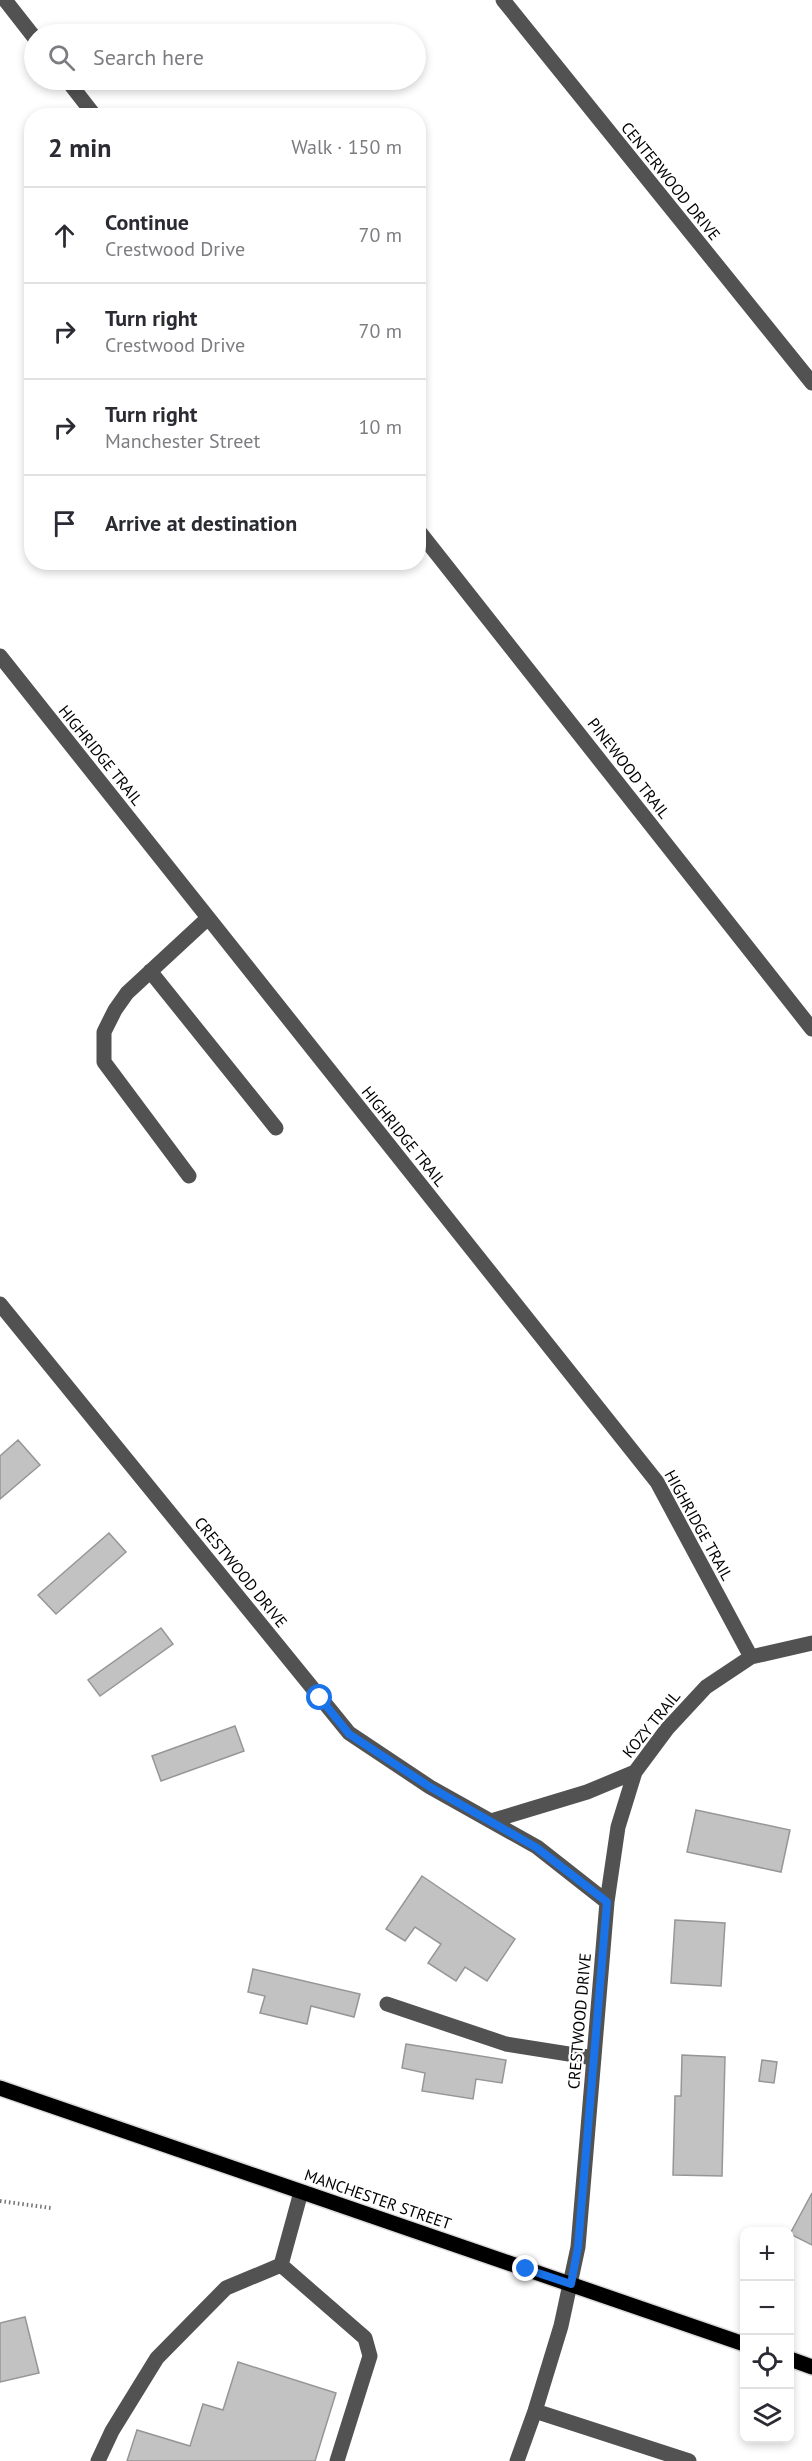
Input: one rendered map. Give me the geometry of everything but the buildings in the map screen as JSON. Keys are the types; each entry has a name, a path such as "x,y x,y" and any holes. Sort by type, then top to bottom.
{"main road":[{"name":"MANCHESTER STREET","path":"0,2088 740,2343"},
{"path":"794,2361 812,2367"}],"street":[{"path":"5,0 24,24"},
{"name":"CENTERWOOD DRIVE","path":"503,0 812,383"},
{"path":"75,90 89,108"},
{"name":"PINEWOOD TRAIL","path":"426,540 812,1029"},
{"name":"HIGHRIDGE TRAIL","path":"0,656 657,1482 751,1657"},
{"path":"189,1176 104,1062 104,1032 115,1010 128,993 208,918"},
{"path":"150,971 276,1128"},
{"name":"CRESTWOOD DRIVE","path":"0,1304 349,1734 430,1787 537,1848 607,1902 578,2247 561,2326 536,2411 517,2461"},
{"name":"KOZY TRAIL","path":"607,1902 618,1827 635,1772 667,1729 706,1687 751,1657 812,1643"},
{"path":"491,1821 587,1792 635,1772"},
{"path":"387,2004 506,2044 594,2058"},
{"path":"281,2265 301,2192"},
{"path":"98,2461 112,2431 157,2358 226,2288 281,2265"},
{"path":"281,2265 365,2337 370,2356 337,2461"},
{"path":"536,2411 689,2461"}],"path":[{"path":"0,2200 51,2208"}],"route":[{"path":"320,1698 349,1734 430,1787 537,1848 607,1902 578,2247 571,2284 526,2269"}]}
